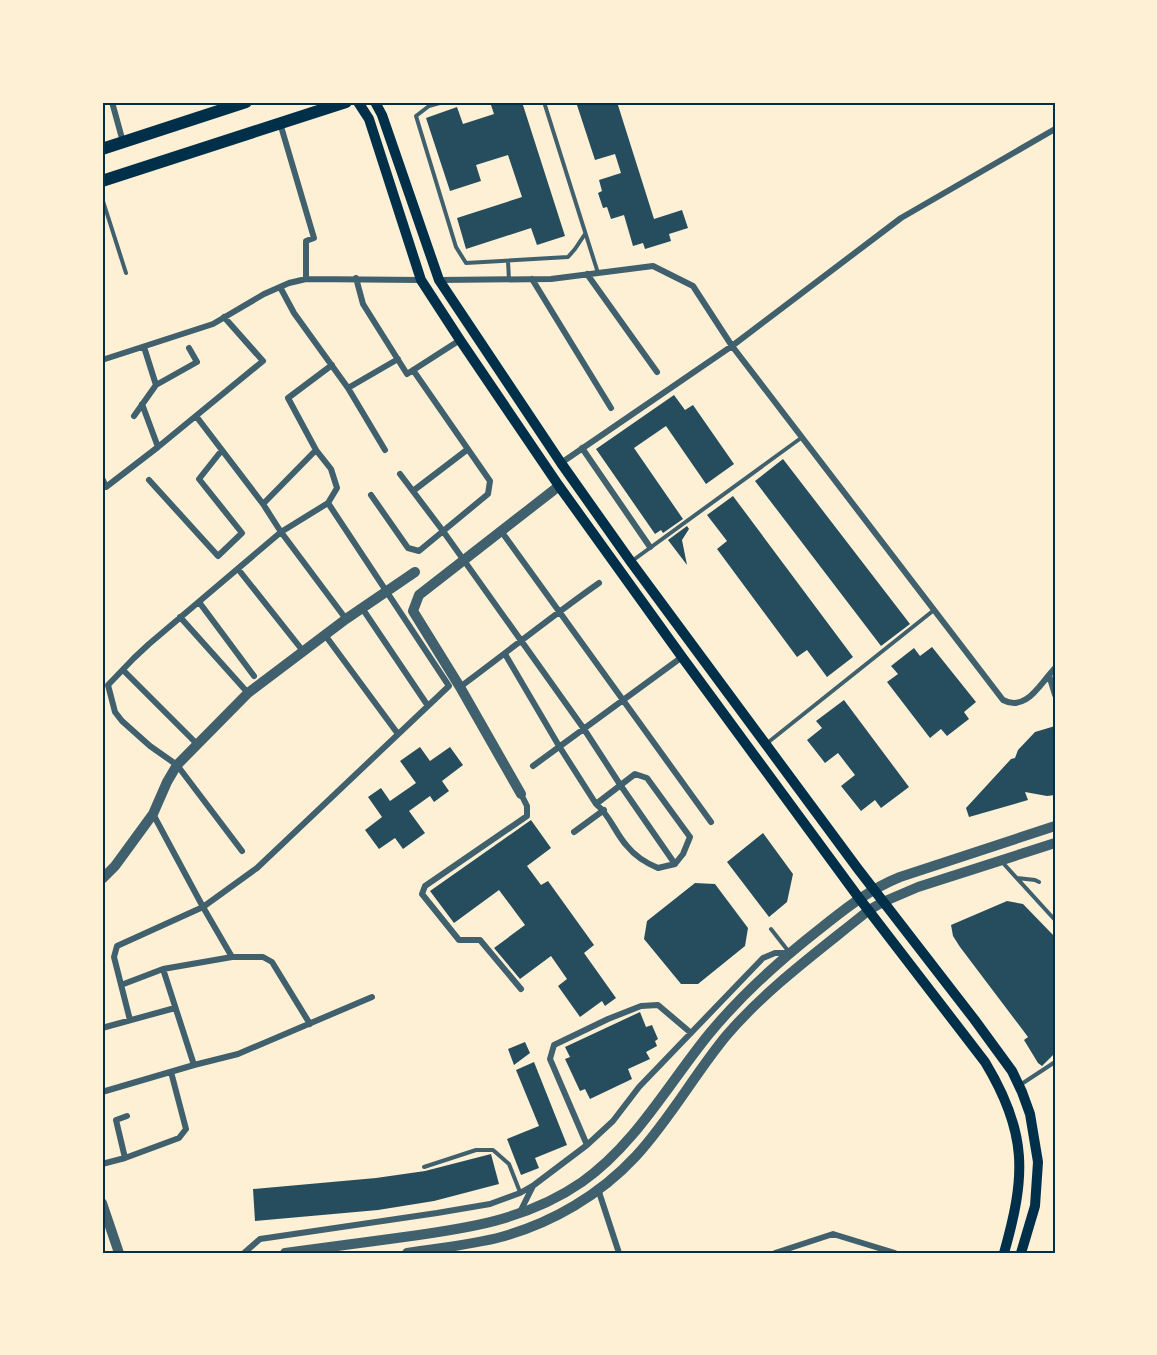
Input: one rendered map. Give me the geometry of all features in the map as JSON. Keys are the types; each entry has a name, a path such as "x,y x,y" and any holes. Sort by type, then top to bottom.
{"main road":[{"path":"102,149 246,102"},
{"path":"102,181 346,102"},
{"path":"358,102 369,119 421,280 460,340 560,486 682,657 859,898 985,1062 999,1085 1017,1132 1020,1172 1016,1208 1004,1253"},
{"path":"375,102 382,115 439,280 561,463 631,562 873,889 1012,1071 1030,1114 1038,1162 1035,1206 1021,1253"}],"street":[{"path":"112,102 124,142"},
{"path":"279,122 314,238 306,241 306,279"},
{"path":"561,463 732,346 901,218 1055,129"},
{"path":"439,280 551,279 653,266 693,286 732,346 1003,700 1015,704 1026,699 1055,668"},
{"path":"587,274 657,372"},
{"path":"356,278 363,304 407,374 460,340"},
{"path":"102,360 213,324 264,294 306,279 421,280"},
{"path":"532,279 611,408"},
{"path":"280,287 294,314 348,388 384,450"},
{"path":"102,478 106,487 263,361 224,317"},
{"path":"144,346 156,385"},
{"path":"134,416 156,385 197,362 189,348"},
{"path":"348,388 398,360"},
{"path":"242,850 177,765 150,746 122,721 115,712 108,685 180,617 282,532 328,503 337,488 330,469 316,450 288,398 332,365"},
{"path":"371,495 408,548 418,551 488,494 490,481 414,369"},
{"path":"142,404 158,447"},
{"path":"196,416 346,619"},
{"path":"582,448 650,547"},
{"path":"413,490 468,449"},
{"path":"149,480 218,556 242,533 199,479 222,450"},
{"path":"263,504 316,450"},
{"path":"400,474 522,641 675,864"},
{"path":"521,989 480,940 459,940 422,894 425,886 527,816 527,806 460,687 413,610 419,595 560,486"},
{"path":"130,1020 114,957 117,946 203,906 258,868 449,686 328,503"},
{"path":"501,531 711,822"},
{"path":"238,569 303,651"},
{"path":"102,879 115,866 153,814 177,765 248,693 346,619 415,572"},
{"path":"460,687 599,583"},
{"path":"199,602 254,676"},
{"path":"362,608 428,706"},
{"path":"180,617 248,693"},
{"path":"324,635 398,734"},
{"path":"505,654 559,746 596,804 604,810 627,846 646,863 658,868 675,864 683,854 690,837 647,778 635,774 596,804"},
{"path":"533,766 682,657"},
{"path":"123,670 197,744"},
{"path":"1049,675 1055,695"},
{"path":"574,832 604,810"},
{"path":"153,814 232,957"},
{"path":"285,1253 470,1227 509,1218 557,1197 598,1169 643,1121 709,1034 756,983 859,898 889,881 1055,826"},
{"path":"407,1253 499,1238 516,1233 560,1214 582,1201 635,1157 726,1037 748,1012 869,910 918,887 1055,843"},
{"path":"244,1253 260,1239 490,1204 520,1193 587,1145 614,1121 639,1087 763,958 775,953 790,953"},
{"path":"121,985 163,969 232,957 263,957 272,962 310,1024"},
{"path":"163,969 194,1065"},
{"path":"102,1092 237,1054 372,997"},
{"path":"587,1145 550,1059 554,1045 641,1006 658,1005 691,1033"},
{"path":"102,1028 175,1008"},
{"path":"102,1164 179,1138 186,1129 171,1072"},
{"path":"125,1158 116,1120 127,1116"},
{"path":"519,1214 534,1185"},
{"path":"598,1189 619,1253"},
{"path":"102,1203 119,1253"},
{"path":"775,1253 833,1234 895,1253"}],"lane":[{"path":"443,102 429,106 416,116 456,247 466,263 568,257 585,234"},
{"path":"544,102 598,273"},
{"path":"102,198 126,273"},
{"path":"508,261 509,280"},
{"path":"631,562 801,438"},
{"path":"766,745 934,610"},
{"path":"1000,860 1055,920"},
{"path":"1016,878 1039,882"},
{"path":"771,929 790,953"},
{"path":"1019,1085 1055,1062"},
{"path":"424,1167 476,1150 494,1150 509,1164 520,1193"}],"building":[{"path":"490,102 522,102 565,236 537,245 531,228 466,249 457,218 522,197 508,155 476,165 481,181 450,191 426,118 457,107 463,124 494,114"},
{"path":"576,102 617,102 654,219 682,210 688,228 669,234 671,241 645,249 643,243 633,246 624,215 611,219 607,207 603,208 598,193 602,191 599,180 621,173 615,154 595,160"},
{"path":"674,395 685,410 693,405 734,464 706,484 666,426 634,448 683,519 663,533 661,530 655,534 596,449"},
{"path":"783,459 910,624 881,646 755,481"},
{"path":"733,496 853,657 827,677 807,650 797,657 717,549 727,541 707,515"},
{"path":"687,526 689,529 682,540 687,565 668,540"},
{"path":"932,647 976,702 964,712 969,719 947,736 941,729 930,738 887,682 898,674 891,666 914,648 920,656"},
{"path":"844,700 909,787 881,808 875,800 861,811 841,786 855,775 838,753 825,763 807,740 822,728 816,721"},
{"path":"1055,726 1055,795 1025,792 1028,800 969,817 966,808 1011,759 1015,758 1018,750 1035,732"},
{"path":"420,747 430,761 450,747 463,765 442,781 449,791 434,802 430,796 409,811 425,833 403,849 395,838 379,849 365,830 382,817 368,797 381,788 390,801 416,783 400,761"},
{"path":"531,820 551,848 527,866 541,885 548,881 594,945 584,953 616,998 605,1006 602,1001 580,1017 558,986 567,979 551,956 520,979 494,948 525,925 499,890 454,923 430,891"},
{"path":"763,833 793,874 787,902 769,917 727,862"},
{"path":"695,883 715,884 748,928 745,946 698,984 681,984 644,939 647,921"},
{"path":"1007,901 1023,904 1055,937 1055,1053 1042,1066 1024,1040 1028,1037 953,936 951,925"},
{"path":"640,1012 646,1027 652,1025 658,1039 655,1041 657,1046 646,1052 650,1059 628,1069 632,1079 590,1099 585,1089 580,1091 565,1059 570,1057 565,1047"},
{"path":"525,1042 530,1053 514,1065 508,1049"},
{"path":"534,1062 567,1145 535,1158 539,1168 521,1175 507,1139 539,1126 516,1070"},
{"path":"491,1154 499,1184 434,1201 378,1210 255,1221 253,1189 376,1178 425,1171"}]}
